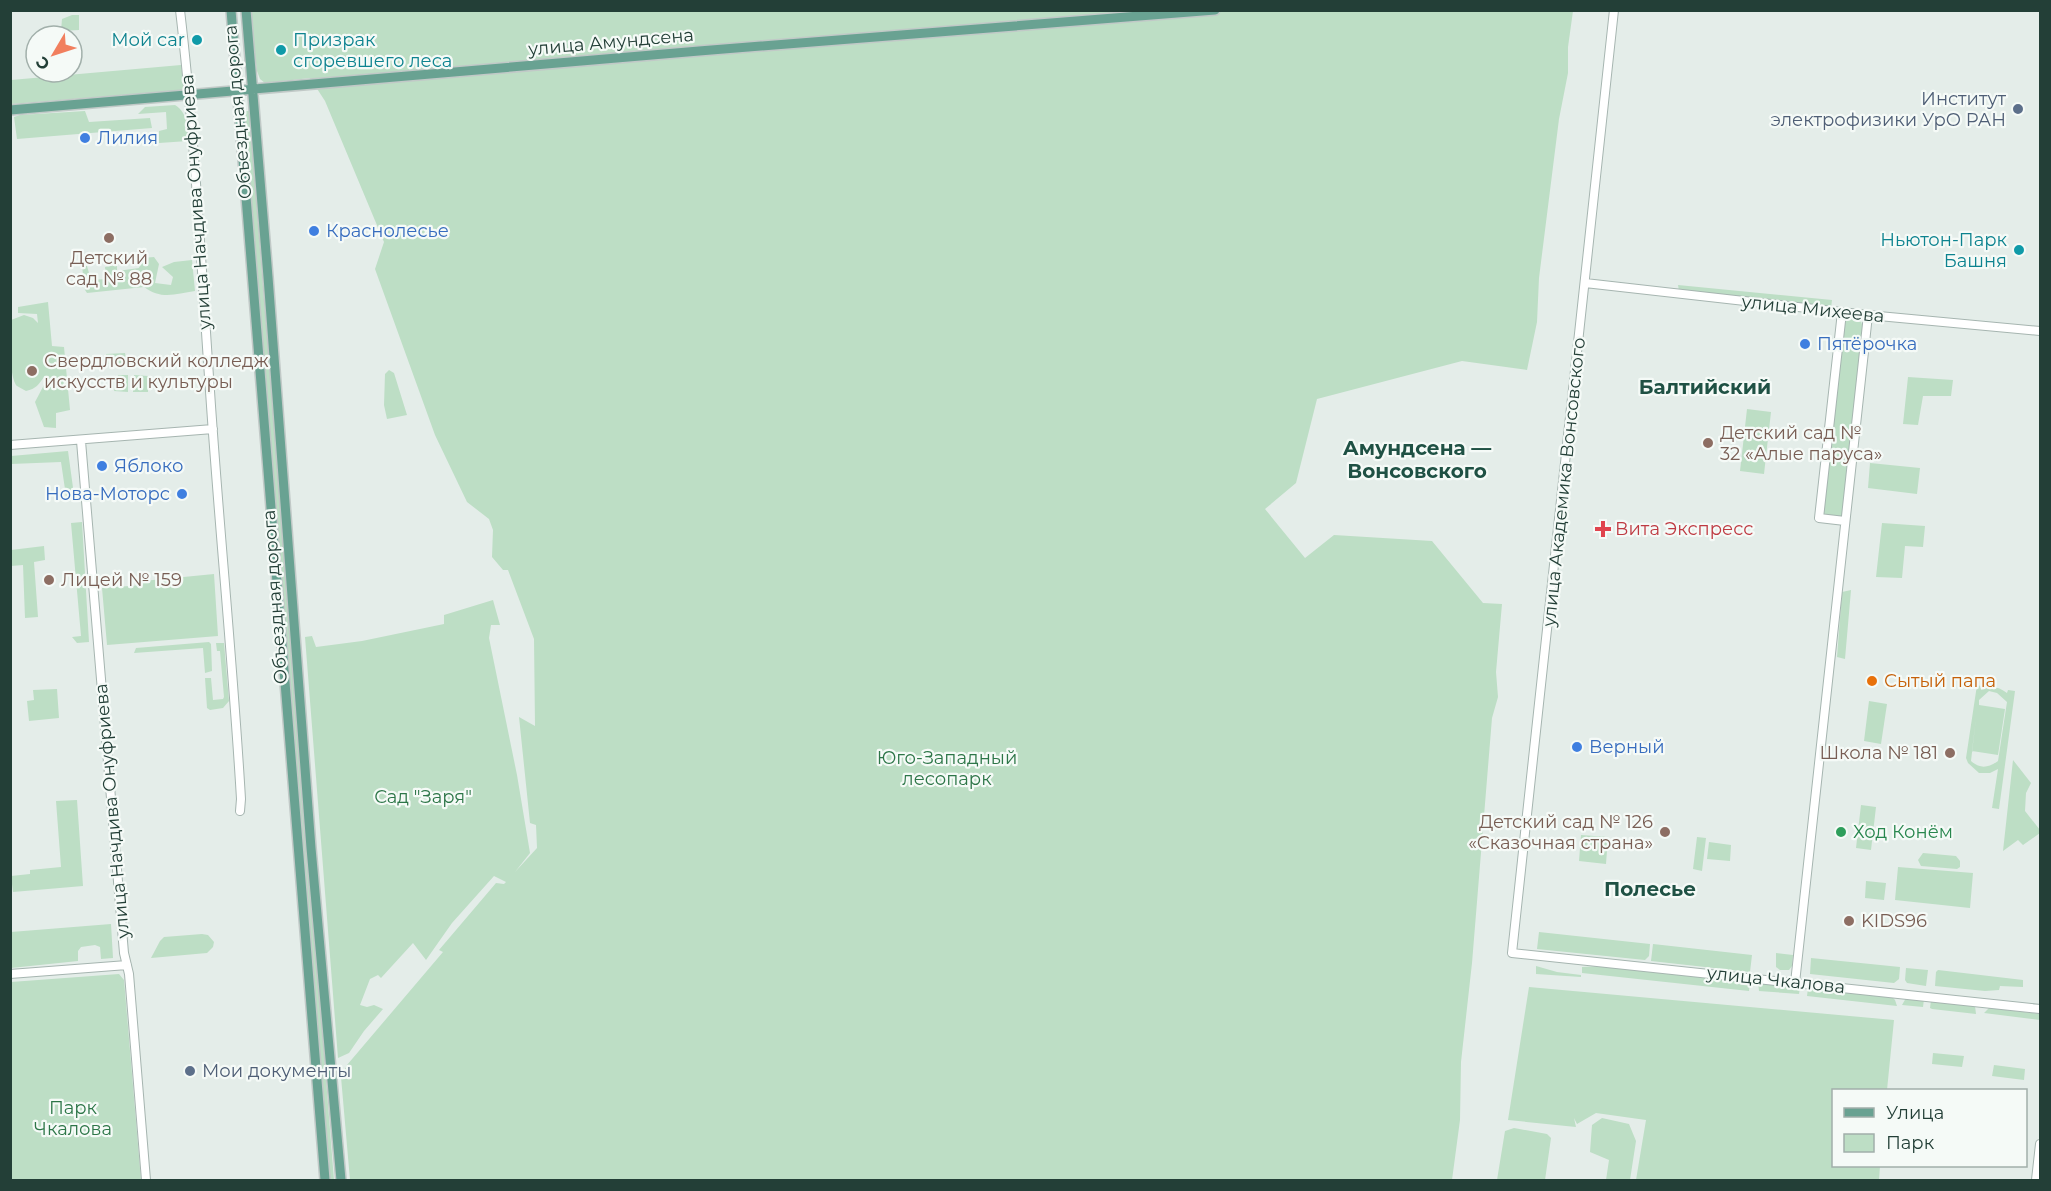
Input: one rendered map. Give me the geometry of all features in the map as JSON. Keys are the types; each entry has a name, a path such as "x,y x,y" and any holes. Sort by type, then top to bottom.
{"main road":[{"name":"Объездная дорога","path":"231,10 325,1180"},
{"name":"Объездная дорога","path":"246,10 311,848 341,1180"},
{"name":"улица Амундсена","path":"10,110 699,51 1215,10"}],"street":[{"name":"улица Начдива Онуфриева","path":"180,10 239,760 240,811"},
{"name":"улица Академика Вонсовского","path":"1512,953 1614,10"},
{"name":"улица Михеева","path":"1585,283 1868,315 2040,331"},
{"path":"1842,312 1819,518 1845,521"},
{"path":"1795,983 1868,315"},
{"path":"10,445 213,429"},
{"name":"улица Начдива Онуфриева","path":"81,441 110,795 146,1180"},
{"name":"улица Чкалова","path":"1512,953 2040,1009"},
{"path":"10,974 127,964"},
{"path":"2036,1180 2040,1144"}],"green space":[{"name":"Юго-Западный лесопарк","path":"252,10 1573,11 1568,47 1568,73 1559,119 1539,278 1537,322 1527,370 1462,361 1317,399 1296,483 1265,509 1305,558 1334,535 1432,541 1483,603 1502,604 1496,672 1498,697 1492,718 1472,963 1461,1062 1460,1120 1452,1180 350,1180 341,1077 347,1065 443,952 439,950 496,883 506,882 494,876 452,923 426,960 413,943 381,978 378,975 370,979 360,1005 367,1007 374,1005 383,1009 349,1053 338,1058 305,637 312,636 316,647 362,641 444,624 444,615 493,600 500,625 491,625 489,638 517,775 530,853 515,872 537,848 536,825 530,823 519,717 535,726 534,639 508,570 503,570 492,557 493,530 489,519 467,502 435,435 375,269 384,242 325,101 310,78 265,83 260,79 250,12"},
{"path":"79,15 79,24 62,24 62,19"},
{"path":"181,65 184,90 11,104 11,80 24,79 24,84 84,84 84,74"},
{"path":"175,105 185,116 188,141 159,143 159,131 167,129 166,112 138,114 145,107"},
{"path":"85,111 89,122 150,118 152,128 17,139 14,117"},
{"path":"244,111 249,111 334,1180 328,1180"},
{"path":"154,257 159,264 155,283 171,285 173,277 162,267 174,262 192,260 195,291 163,295 144,287 87,293 85,290 82,266 87,266 91,280 106,279 105,267 117,265 117,271 139,268 142,258"},
{"path":"1678,285 1832,300 1831,308 1679,291"},
{"name":"Свердловский колледж искусств и культуры","path":"48,302 52,346 64,347 70,410 56,413 56,428 44,427 35,402 45,383 44,377 37,386 26,391 17,386 12,374 10,354 11,320 24,315 33,318 38,323 37,314 18,313 18,307"},
{"path":"1848,317 1860,319 1863,327 1843,516 1841,518 1826,517 1823,514 1844,323"},
{"path":"125,353 127,363 107,364 106,354"},
{"path":"389,370 394,373 407,415 387,419 384,405 385,374"},
{"path":"118,375 128,375 128,392 114,391"},
{"path":"134,375 148,376 148,392 133,392"},
{"path":"1908,377 1953,380 1951,396 1923,396 1918,425 1903,424"},
{"path":"1747,409 1771,412 1764,474 1740,471"},
{"path":"68,451 74,495 66,496 61,462 11,464 11,456"},
{"path":"1870,463 1920,468 1917,494 1868,488"},
{"path":"82,522 89,642 77,643 72,637 81,636 71,523"},
{"path":"1882,523 1925,526 1923,547 1905,546 1902,578 1876,577"},
{"path":"44,546 45,560 34,562 38,617 25,618 23,565 11,566 11,550"},
{"path":"214,574 218,636 107,645 102,588 143,585 143,581"},
{"path":"1851,590 1845,659 1837,657 1842,592"},
{"path":"209,642 212,671 205,673 203,648 134,653 136,648"},
{"path":"216,643 224,643 229,701 223,708 210,710 207,708 205,678 211,678 213,700 224,697 220,651 217,651"},
{"path":"1977,685 1981,686 1981,690 1991,687 2007,693 2008,690 2015,691 1999,809 1992,808 1998,769 1990,773 1979,773 1966,758","holes":["1989,691 1997,693 2007,702 1998,761 1984,767 1978,765 1971,761 1972,751 1998,755 2005,709 1979,705 1979,700"]},
{"path":"57,689 59,718 29,721 27,701 34,700 33,690"},
{"path":"1869,701 1887,704 1881,744 1864,741"},
{"path":"2013,760 2031,783 2026,793 2025,811 2040,833 2023,845 2018,840 2003,851"},
{"path":"77,800 83,886 13,892 11,876 30,874 30,870 61,867 56,801"},
{"path":"1861,805 1876,807 1871,850 1856,848"},
{"path":"1581,835 1608,837 1606,864 1579,861"},
{"path":"1697,837 1706,838 1702,871 1693,869"},
{"path":"1709,842 1731,845 1730,861 1707,859"},
{"path":"1923,853 1956,856 1960,861 1960,867 1957,869 1921,866 1918,860"},
{"path":"1898,867 1973,873 1970,908 1895,900"},
{"path":"1866,881 1886,883 1884,900 1865,898"},
{"path":"111,924 113,958 101,959 100,947 95,945 81,947 78,951 78,961 11,968 11,932"},
{"path":"1539,932 1650,944 1649,956 1645,960 1537,949"},
{"path":"208,935 214,942 213,947 207,953 151,958 164,937"},
{"path":"1653,944 1752,955 1750,972 1651,961"},
{"path":"1776,953 1793,955 1792,966 1789,970 1780,970 1776,967"},
{"path":"1811,958 1900,967 1899,979 1894,983 1810,974"},
{"path":"1536,966 1581,975 1581,977 1536,974"},
{"path":"1602,966 1750,982 1749,991 1582,973 1582,967"},
{"path":"1906,968 1928,970 1926,986 1907,983"},
{"path":"1938,970 2023,980 2023,987 2000,986 1999,990 1985,991 1935,986"},
{"name":"Парк Чкалова","path":"119,974 124,980 141,1180 11,1180 11,982"},
{"path":"1758,982 1800,987 1799,994 1759,991"},
{"path":"1529,987 1894,1020 1887,1089 1832,1089 1832,1167 1880,1167 1879,1180 1636,1180 1646,1120 1596,1113 1577,1124 1574,1118 1576,1127 1508,1120"},
{"path":"1808,988 1891,996 1897,1006 1807,996"},
{"path":"1906,998 1924,999 1923,1007 1902,1005"},
{"path":"1931,1000 1975,1006 1976,1014 1932,1009 1930,1008"},
{"path":"1989,1008 2040,1014 2040,1020 1984,1013"},
{"path":"1933,1053 1964,1056 1962,1067 1932,1064"},
{"path":"1994,1065 2025,1069 2024,1080 1992,1076"},
{"path":"1602,1118 1629,1124 1636,1141 1630,1180 1606,1180 1609,1160 1590,1152 1592,1125"},
{"path":"1514,1128 1547,1134 1551,1138 1545,1180 1497,1180 1505,1131"}],"place":[{"name":"Мой car","path":"197,40"},
{"name":"Призрак сгоревшего леса","path":"281,50"},
{"name":"Институт электрофизики УрО РАН","path":"2018,109"},
{"name":"Лилия","path":"85,138"},
{"name":"Краснолесье","path":"314,231"},
{"name":"Детский сад № 88","path":"109,238"},
{"name":"Ньютон-Парк Башня","path":"2019,250"},
{"name":"Пятёрочка","path":"1805,344"},
{"name":"Свердловский колледж искусств и культуры","path":"32,371"},
{"name":"Детский сад № 32 «Алые паруса»","path":"1708,443"},
{"name":"Яблоко","path":"102,466"},
{"name":"Нова-Моторс","path":"182,494"},
{"name":"Вита Экспресс","path":"1603,529"},
{"name":"Лицей № 159","path":"49,580"},
{"name":"Сытый папа","path":"1872,681"},
{"name":"Верный","path":"1577,747"},
{"name":"Школа № 181","path":"1950,753"},
{"name":"Детский сад № 126 «Сказочная страна»","path":"1665,832"},
{"name":"Ход Конём","path":"1841,832"},
{"name":"KIDS96","path":"1849,921"},
{"name":"Мои документы","path":"190,1071"}],"district":[{"name":"Балтийский","path":"1705,387"},
{"name":"Амундсена — Вонсовского","path":"1417,460"},
{"name":"Полесье","path":"1650,889"}],"park label":[{"name":"Сад \"Заря\"","path":"423,797"}]}
